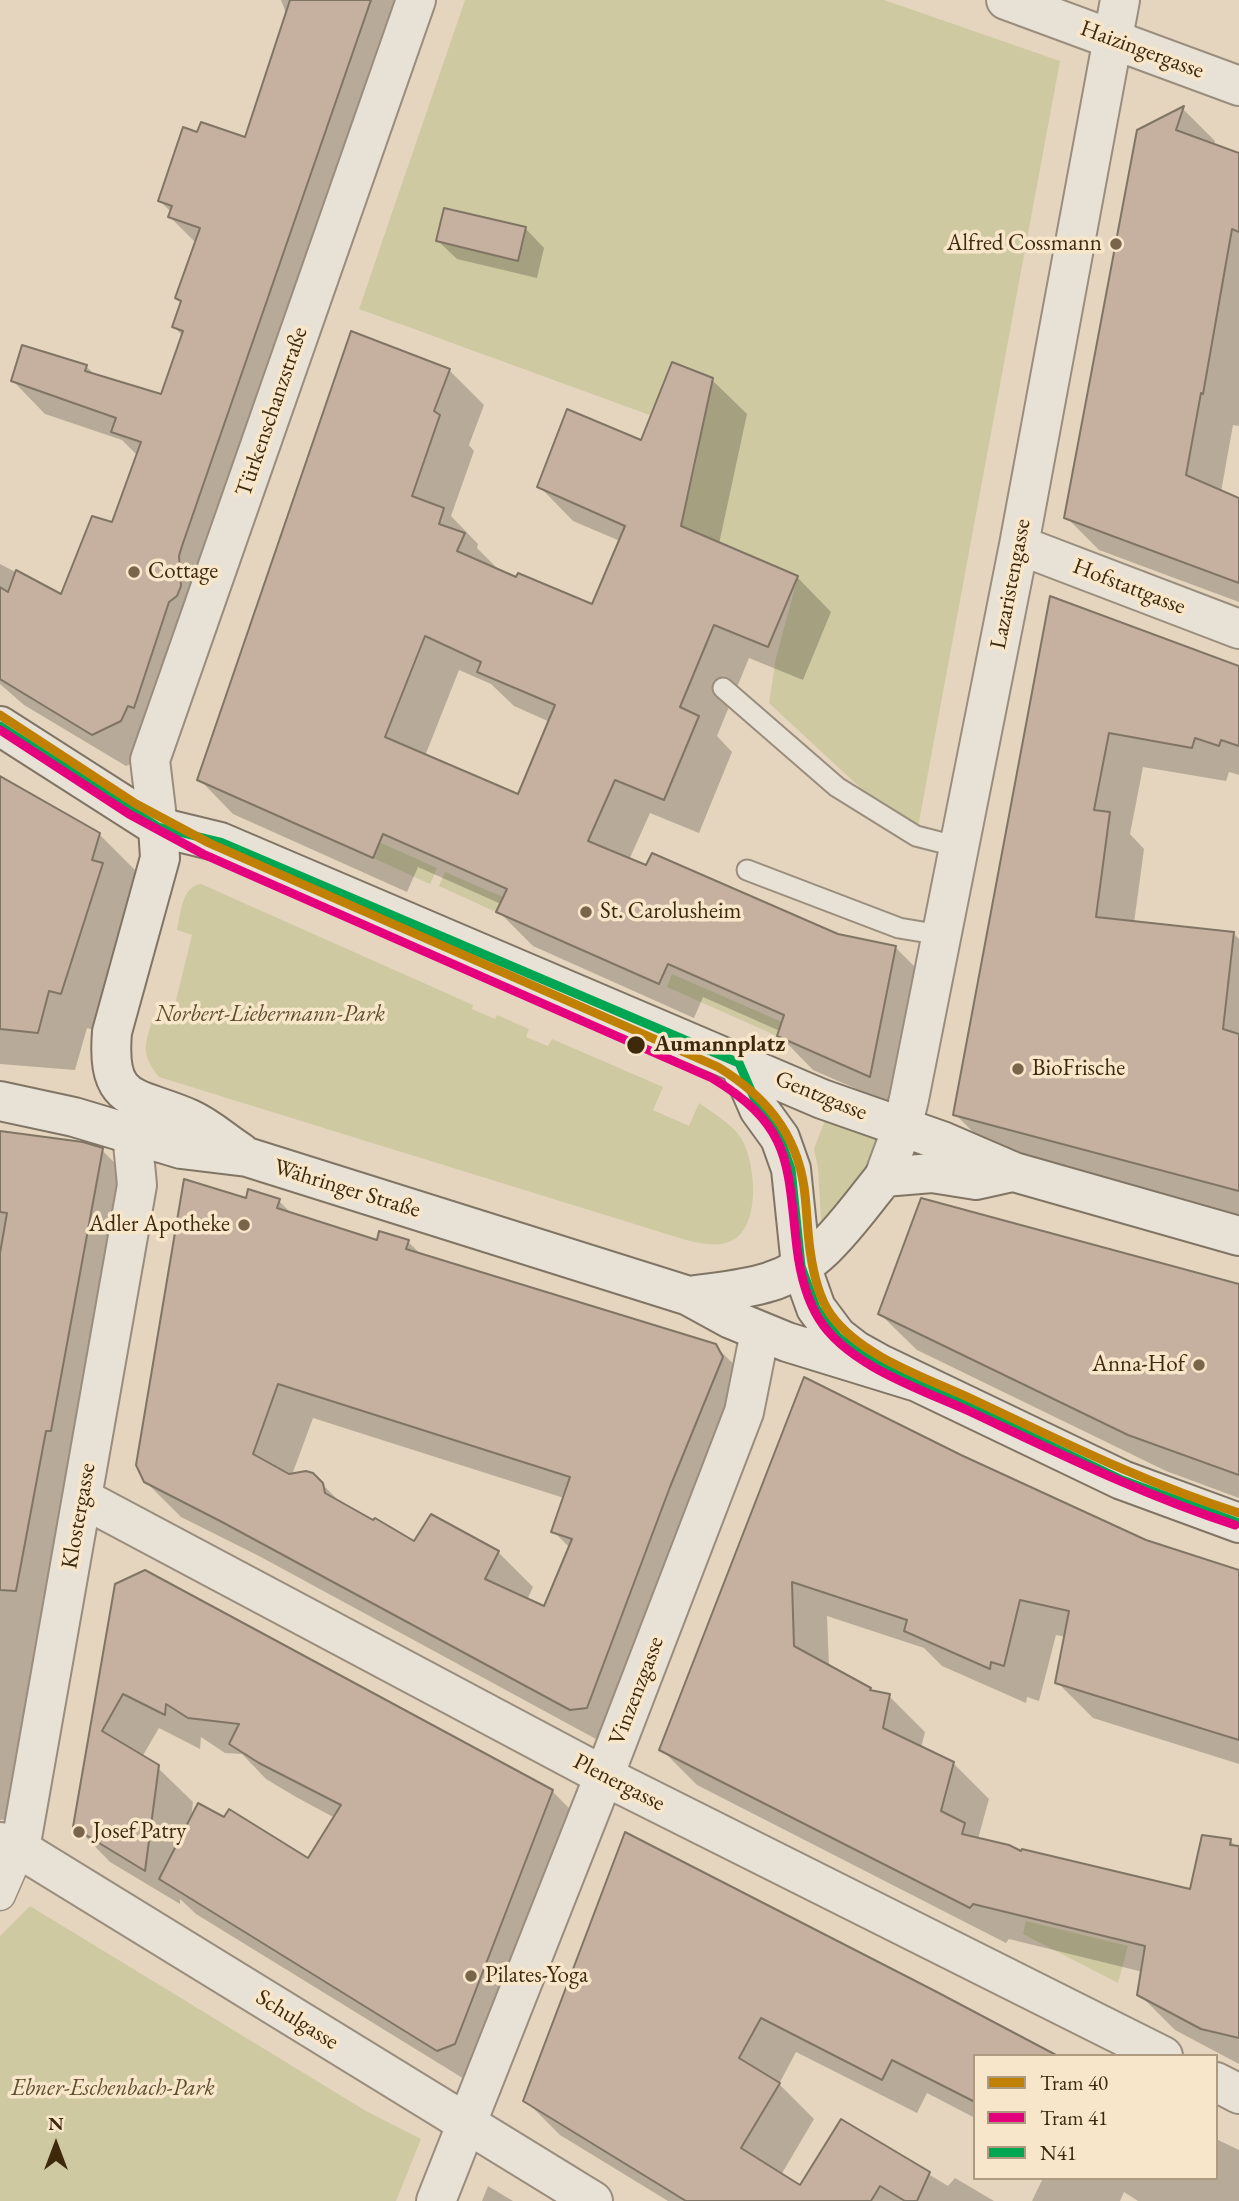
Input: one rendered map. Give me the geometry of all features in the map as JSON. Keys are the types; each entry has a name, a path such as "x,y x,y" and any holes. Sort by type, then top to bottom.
{"street":[{"name":"Türkenschanzstraße","path":"158,827 150,760 416,0"},
{"name":"Haizingergasse","path":"1006,0 1239,86"},
{"name":"Lazaristengasse","path":"902,1128 1019,545 1120,0"},
{"name":"Hofstattgasse","path":"1019,545 1239,629"},
{"name":"Gentzgasse","path":"0,726 158,827 231,846 822,1099 942,1141 1014,1172 1239,1236"},
{"path":"158,827 160,858 112,1032 110,1057 113,1073 122,1090 144,1103 192,1120 247,1157"},
{"path":"739,1063 759,1109 780,1138 791,1169 802,1266"},
{"name":"Währinger Straße","path":"0,1101 74,1116 181,1149 247,1157 689,1296 761,1332 914,1381"},
{"path":"802,1266 830,1243 884,1177 902,1128"},
{"name":"Klostergasse","path":"0,1895 82,1498 137,1185 132,1133"},
{"path":"884,1177 932,1173 976,1180 1014,1172"},
{"name":"Währinger Straße","path":"689,1296 772,1281 802,1266 816,1308 837,1336 855,1350 1122,1480 1239,1523"},
{"name":"Vinzenzgasse","path":"436,2201 744,1412 761,1332"},
{"name":"Plenergasse","path":"82,1498 604,1776 1159,2054"},
{"name":"Schulgasse","path":"10,1846 593,2201"},
{"path":"1218,2083 1239,2094"}],"lane":[{"path":"723,688 837,787 916,836 959,847"},
{"path":"747,870 899,928 942,935"}],"green space":[{"path":"465,0 884,0 1060,61 918,827 868,795 769,703 776,658 798,576 681,526 696,463 699,433 359,309"},
{"path":"379,842 437,868 430,884 373,858"},
{"path":"445,872 503,897 496,912 439,886"},
{"name":"Norbert-Liebermann-Park","path":"201,884 473,1005 472,1009 495,1019 497,1015 529,1029 526,1037 548,1046 552,1039 663,1087 653,1110 689,1126 699,1103 733,1128 746,1149 753,1194 747,1224 740,1235 729,1242 718,1244 686,1240 159,1077 147,1056 147,1038 152,1021 170,1025 192,935 177,930 181,909 189,890"},
{"path":"672,974 782,1022 777,1036 667,987"},
{"path":"827,1115 877,1137 879,1149 832,1220 825,1223 821,1219 814,1149"},
{"name":"Ebner-Eschenbach-Park","path":"30,1906 366,2111 421,2139 396,2201 0,2201 0,1936"},
{"path":"1026,1921 1128,1946 1118,1983 1023,1934"}],"building":[{"path":"290,0 371,0 182,546 179,556 181,586 177,596 169,602 134,708 128,706 121,721 92,735 0,679 0,587 8,592 16,570 61,594 92,516 112,522 141,442 111,432 116,418 11,381 22,345 87,365 85,371 161,394 183,331 172,327 181,301 175,298 200,228 168,217 172,206 158,201 183,127 197,132 201,122 245,137"},
{"path":"1184,106 1176,130 1239,153 1239,232 1232,229 1186,475 1239,498 1239,583 1064,518 1137,130"},
{"path":"444,208 526,227 518,261 436,241"},
{"path":"351,331 450,369 434,411 440,415 412,496 444,508 439,524 465,533 457,551 516,577 518,573 592,604 625,526 537,487 567,409 641,440 672,362 713,378 681,526 798,576 768,647 714,625 680,707 699,716 664,800 615,780 588,841 646,865 652,853 838,934 896,946 870,1077 777,1036 784,1015 668,964 659,984 496,912 507,889 383,834 373,858 197,780","holes":["425,636 481,662 477,672 555,705 518,794 385,737"]},
{"path":"1050,596 1239,666 1239,746 1221,740 1219,746 1195,738 1192,748 1109,733 1094,810 1110,812 1096,917 1234,932 1223,1029 1239,1034 1239,1191 953,1115"},
{"path":"0,776 100,833 92,860 103,863 61,994 49,991 38,1033 0,1029"},
{"path":"0,1131 83,1142 103,1148 51,1431 46,1431 16,1591 0,1590 0,1253 7,1213 0,1212"},
{"path":"184,1179 246,1198 248,1189 280,1199 277,1208 377,1240 379,1231 409,1240 406,1249 716,1344 723,1357 670,1487 587,1708 570,1710 144,1482 136,1465","holes":["278,1384 570,1477 551,1532 572,1539 544,1606 485,1579 499,1551 431,1514 414,1541 325,1493 323,1483 313,1473 306,1471 289,1474 253,1454"]},
{"path":"921,1198 1239,1284 1239,1475 1128,1435 878,1314"},
{"path":"804,1377 961,1455 1146,1540 1239,1570 1239,1740 1055,1683 1069,1611 1020,1600 1004,1666 991,1662 990,1669 904,1631 907,1620 792,1582 794,1646 871,1688 870,1690 890,1694 883,1728 954,1762 941,1811 965,1823 962,1834 1009,1845 1021,1851 1022,1849 1190,1889 1202,1835 1231,1839 1230,1845 1239,1846 1239,2038 1201,2029 1137,1995 1145,1946 973,1904 970,1908 659,1750"},
{"path":"145,1570 553,1790 455,2044 437,2051 159,1879 198,1803 224,1817 229,1809 308,1858 341,1805 259,1763 229,1744 239,1724 188,1718 166,1704 165,1715 123,1694 102,1731 159,1765 145,1871 73,1827 115,1584"},
{"path":"625,1832 1054,2054 973,2054 973,2101 892,2060 882,2080 761,2018 739,2058 780,2083 741,2148 800,2185 841,2119 930,2172 917,2201 905,2201 880,2186 871,2201 686,2201 523,2101"}],"tram line":[{"name":"40","path":"0,715 136,804 209,843 718,1067 763,1103 775,1117 794,1149 804,1187 810,1250 817,1284 826,1308 844,1330 898,1366 1138,1476 1239,1513"},
{"name":"41","path":"0,730 129,814 203,854 712,1078 758,1113 772,1131 787,1170 798,1257 807,1294 819,1319 832,1336 848,1350 888,1375 1101,1473 1235,1525"}],"transit line":[{"name":"N41","path":"0,726 158,827 220,842 739,1063"},
{"name":"N41","path":"739,1063 759,1109 780,1138 791,1169 801,1266 816,1308 837,1336 882,1365 1122,1480 1239,1523"}],"place":[{"name":"Alfred Cossmann","path":"1116,244"},
{"name":"Cottage","path":"134,572"},
{"name":"St. Carolusheim","path":"586,912"},
{"name":"Aumannplatz","path":"636,1045"},
{"name":"BioFrische","path":"1018,1069"},
{"name":"Adler Apotheke","path":"244,1225"},
{"name":"Anna-Hof","path":"1199,1365"},
{"name":"Josef Patry","path":"79,1832"},
{"name":"Pilates-Yoga","path":"471,1976"}]}
